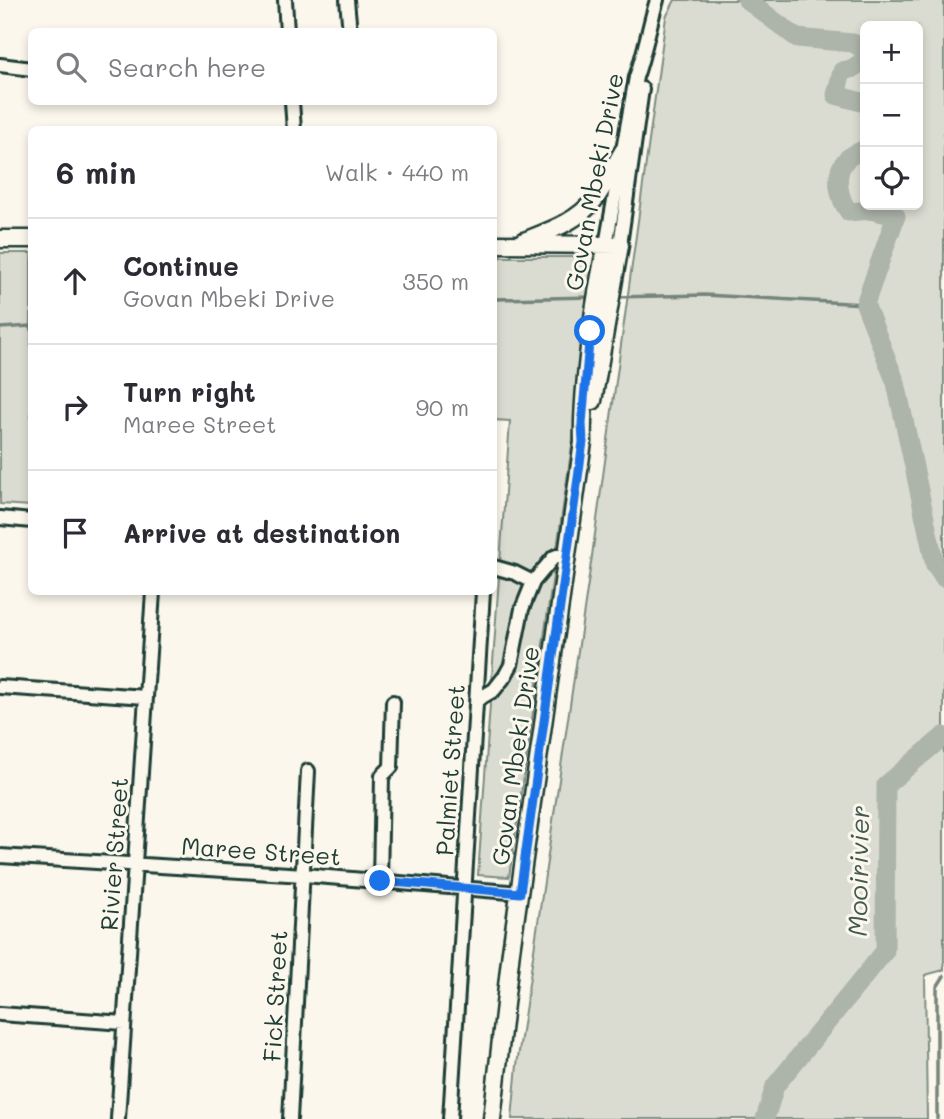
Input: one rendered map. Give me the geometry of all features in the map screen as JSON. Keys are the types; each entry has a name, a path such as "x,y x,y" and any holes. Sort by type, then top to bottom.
{"main road":[{"path":"515,245 562,226 582,212 595,199 623,150"},
{"path":"0,239 28,239"},
{"path":"497,244 613,245"},
{"name":"Govan Mbeki Drive","path":"492,1119 505,998 583,442 582,423 613,245"}],"street":[{"path":"285,0 287,28"},
{"path":"347,0 350,28"},
{"name":"Govan Mbeki Drive","path":"613,245 623,150 636,77 657,0"},
{"name":"Govan Mbeki Drive","path":"613,245 644,77 643,57"},
{"path":"0,65 28,68"},
{"path":"292,105 294,126"},
{"path":"0,518 28,521"},
{"path":"477,700 494,690 511,665 522,609 533,582 554,557 567,552"},
{"path":"497,567 533,582"},
{"name":"Rivier Street","path":"118,1119 153,595"},
{"name":"Palmiet Street","path":"450,1119 483,595"},
{"path":"0,687 146,697"},
{"path":"380,881 382,776 391,767 393,702"},
{"name":"Fick Street","path":"290,1119 309,771"},
{"name":"Maree Street","path":"0,856 304,875 520,893"},
{"path":"0,1014 124,1023"}],"shaded area":[{"path":"675,0 944,0 944,970 925,975 927,1119 512,1119 517,1065 592,556 666,17"},
{"path":"0,253 28,253 28,506 0,504"},
{"path":"497,257 575,257 588,262 593,274 581,384 509,877 478,875 510,421 497,420"}],"waterway":[{"name":"Mooirivier","path":"747,0 797,38 853,43 860,47"},
{"name":"Mooirivier","path":"860,63 842,71 836,95 860,102"},
{"name":"Mooirivier","path":"860,152 846,160 842,166 839,186 842,200 849,212 870,210"},
{"name":"Mooirivier","path":"870,210 896,216 865,304 896,383 935,565 944,578"},
{"path":"615,297 705,295 865,304"},
{"path":"497,299 593,297"},
{"path":"0,328 28,326"},
{"name":"Mooirivier","path":"765,1119 775,1086 885,951 886,785 944,736"},
{"path":"937,1119 937,987 944,976"}],"route":[{"path":"380,881 520,893 583,442 582,423 590,331"}]}
